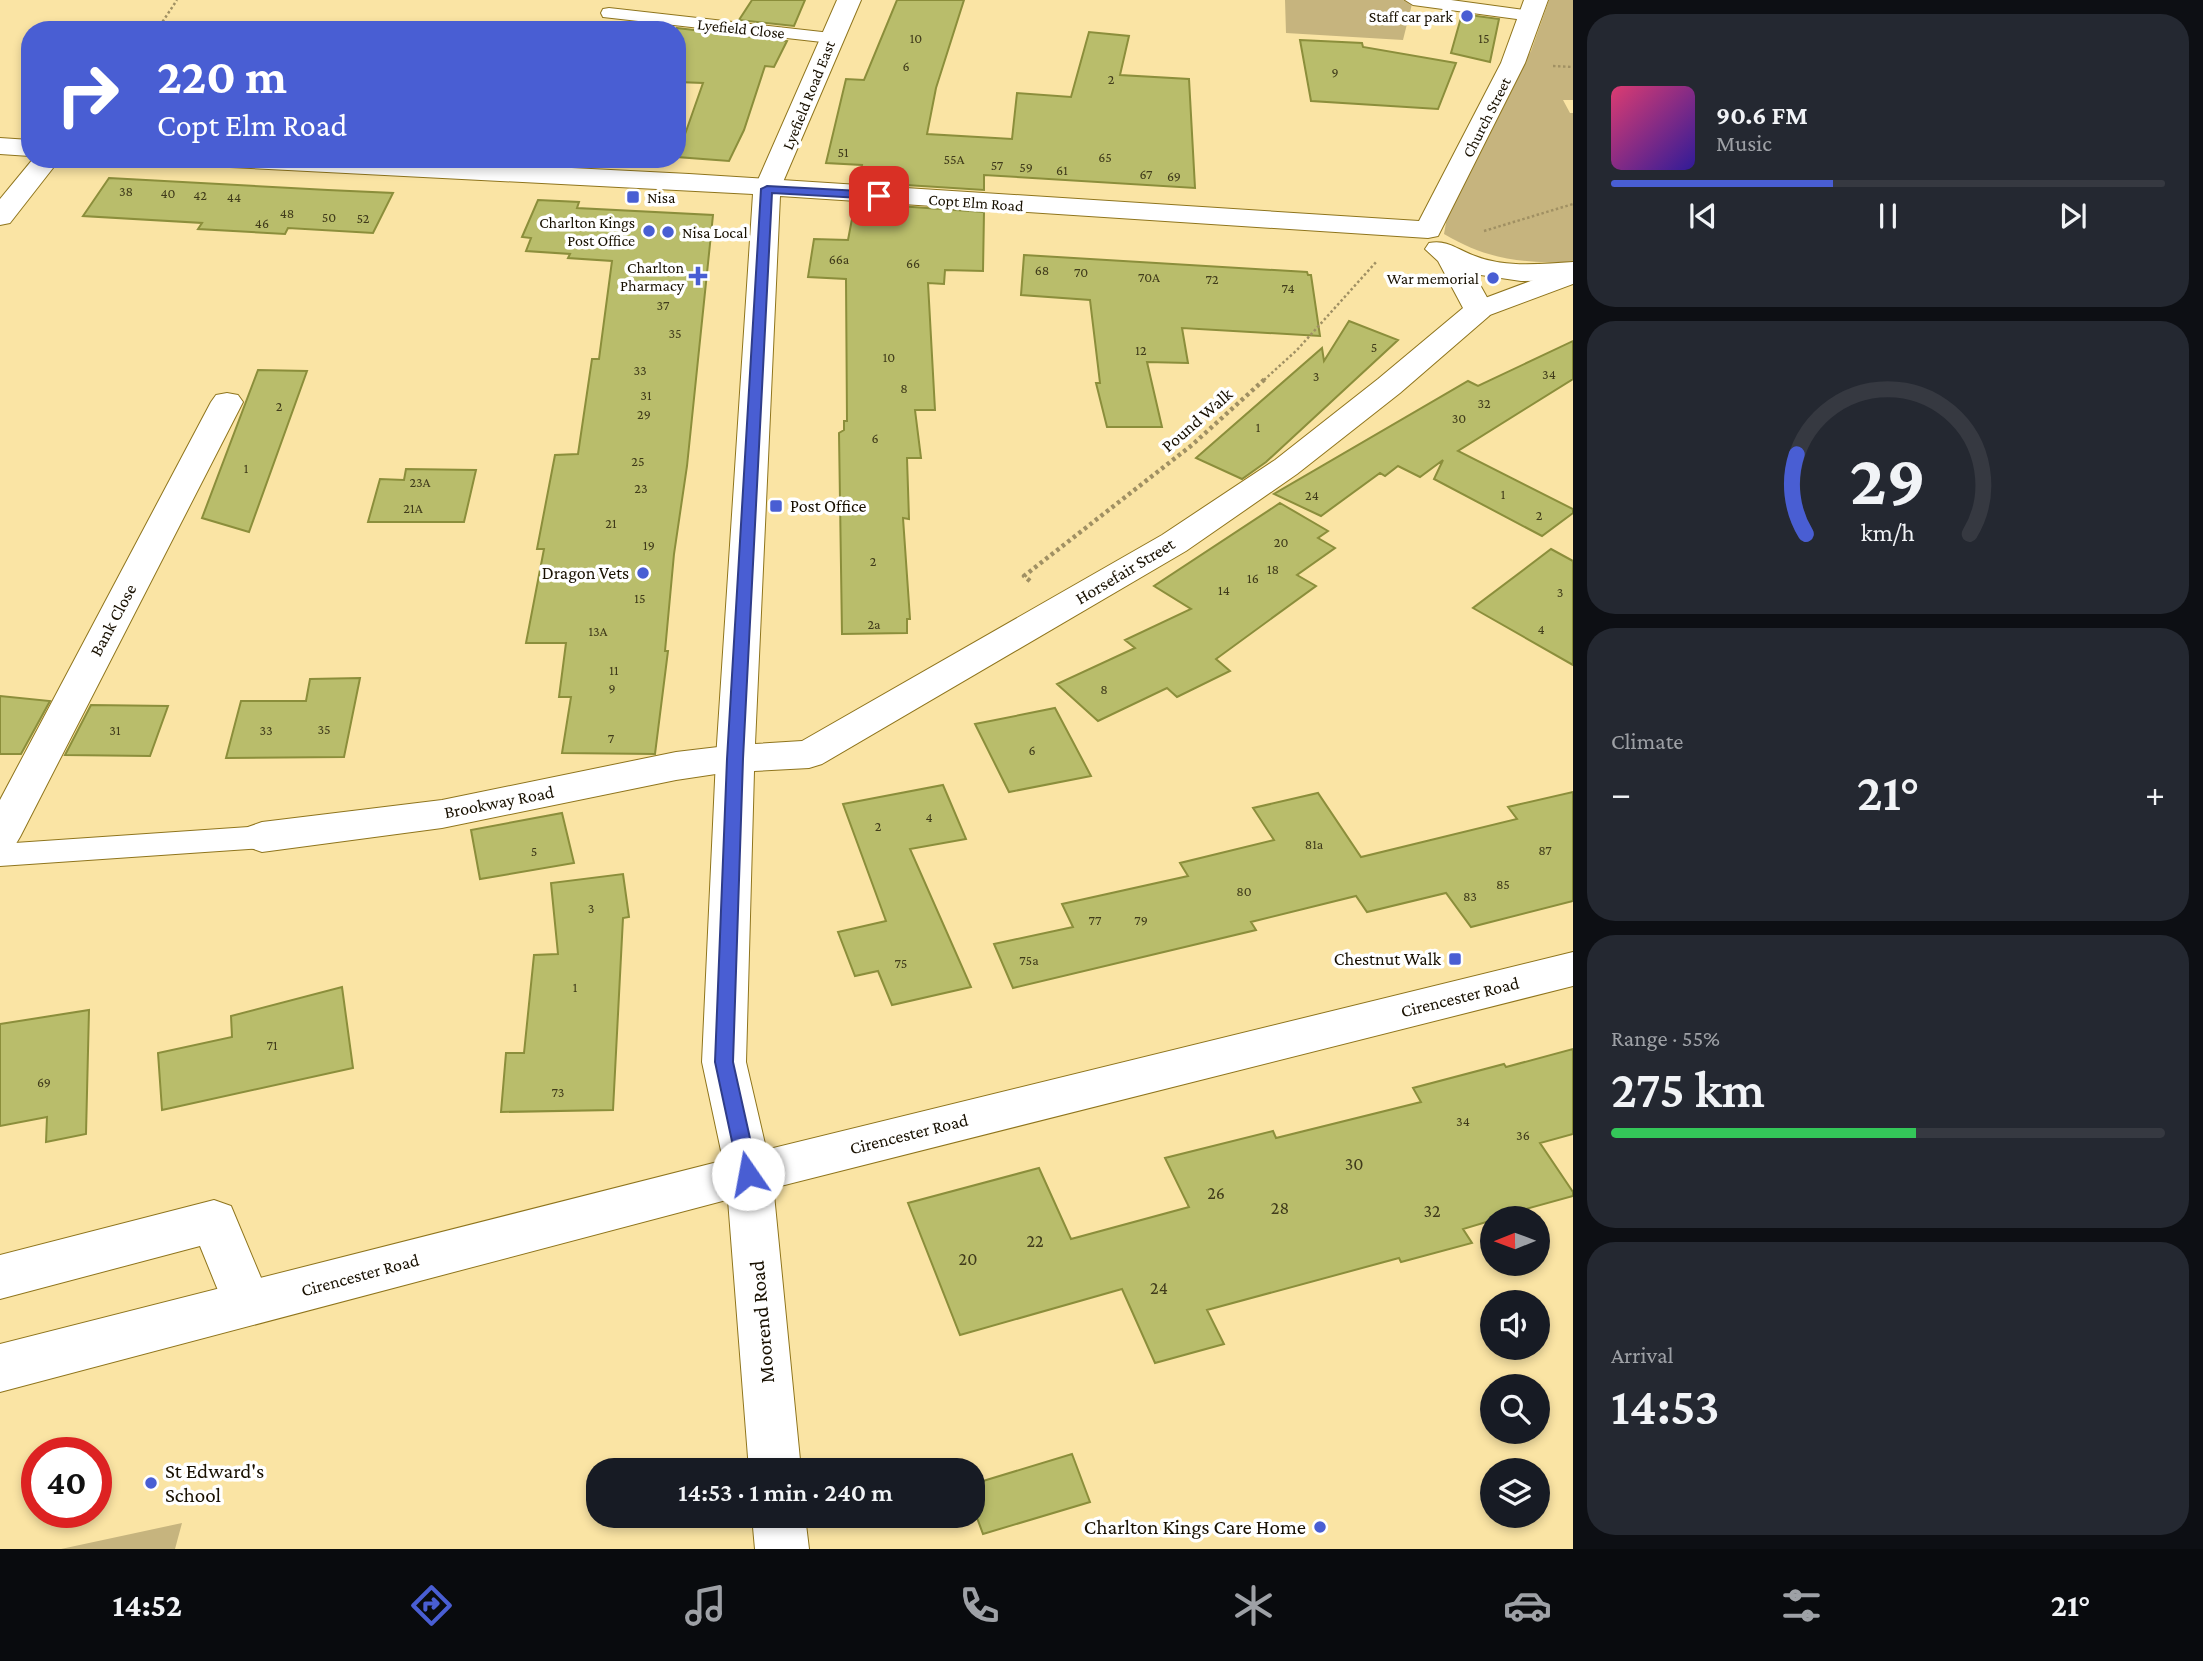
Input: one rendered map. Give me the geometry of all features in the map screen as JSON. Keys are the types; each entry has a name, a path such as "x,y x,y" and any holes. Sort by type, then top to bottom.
{"street":[{"name":"Lyefield Road East","path":"735,759 767,189 849,0"},
{"name":"Church Street","path":"1432,242 1513,63 1534,8"},
{"path":"0,146 21,147"},
{"path":"0,217 40,168"},
{"name":"Copt Elm Road","path":"410,168 689,182 1432,242"},
{"name":"Horsefair Street","path":"1432,242 1487,267 1532,273 1573,273"},
{"path":"1432,242 1479,310"},
{"name":"Horsefair Street","path":"735,759 809,754 1064,608 1174,543 1286,467 1389,386 1479,310 1573,273"},
{"name":"Bank Close","path":"0,837 227,402"},
{"name":"Brookway Road","path":"262,837 442,814 677,766 735,759"},
{"name":"Moorend Road","path":"735,759 724,1062 748,1174 774,1458"},
{"name":"Cirencester Road","path":"0,1368 748,1174 1573,969"},
{"path":"0,1276 214,1221 247,1304"},
{"path":"780,1528 782,1549"}],"lane":[{"path":"1413,0 1534,8"},
{"name":"Lyefield Close","path":"609,13 680,21"},
{"name":"Lyefield Close","path":"686,22 831,38"},
{"path":"0,855 262,837"}],"path":[{"path":"162,21 177,0"},
{"path":"1432,242 1478,232 1573,204"},
{"name":"Pound Walk","path":"1064,608 1024,576 1192,446 1297,350 1432,242"}],"shaded area":[{"path":"1285,0 1413,0 1403,40 1286,33"},
{"path":"1549,0 1573,0 1573,100 1563,100 1570,113 1573,113 1573,263 1537,262 1491,255 1444,234 1449,206 1507,91 1531,51"},
{"path":"182,1523 175,1549 61,1549"}],"building":[{"path":"752,0 805,0 794,26 739,20"},
{"path":"897,0 964,0 936,88 927,134 1012,139 1017,93 1071,97 1089,32 1129,36 1120,75 1189,79 1195,188 984,175 984,190 859,182 862,165 826,163 846,79 864,80"},
{"path":"1462,14 1499,19 1490,62 1451,53"},
{"path":"686,29 787,41 774,67 765,66 744,130 729,161 686,158 686,131 703,83 686,82"},
{"path":"1300,40 1362,43 1363,47 1456,63 1438,109 1311,101"},
{"path":"109,178 393,193 373,233 288,228 285,234 198,229 202,223 83,216"},
{"path":"538,200 579,202 577,208 713,215 687,466 674,554 665,651 668,651 655,754 562,753 571,697 559,697 566,643 526,643 544,549 537,549 555,455 578,454 592,359 599,359 612,261 568,258 570,254 526,251 531,238 522,237"},
{"path":"855,203 984,212 983,271 945,270 944,284 928,283 935,410 915,410 921,458 907,458 909,519 903,518 910,619 907,619 907,633 842,634 839,433 844,430 844,421 847,421 846,279 808,277 814,239 848,240"},
{"path":"1024,255 1307,272 1311,275 1320,336 1182,328 1188,363 1147,362 1162,427 1107,427 1096,383 1100,383 1090,300 1021,295"},
{"path":"1349,321 1398,340 1266,462 1242,479 1196,458 1322,348 1324,361"},
{"path":"1573,341 1573,379 1458,451 1573,509 1573,513 1542,536 1434,479 1443,460 1420,477 1398,466 1385,476 1380,473 1321,516 1274,494 1468,381 1478,386"},
{"path":"258,370 307,371 249,532 202,518"},
{"path":"406,469 476,470 464,522 368,522 380,479 404,480"},
{"path":"1280,503 1328,531 1318,538 1335,548 1297,575 1316,586 1216,659 1230,671 1177,697 1167,688 1098,721 1057,684 1135,648 1125,640 1191,609 1154,586"},
{"path":"1551,549 1573,561 1573,665 1473,608"},
{"path":"360,678 344,757 226,758 241,701 306,701 310,679"},
{"path":"0,696 50,701 21,754 0,754"},
{"path":"91,705 168,706 150,756 65,755"},
{"path":"1055,708 1091,776 1009,792 975,724"},
{"path":"943,785 966,839 910,849 971,987 892,1005 878,971 855,976 838,932 886,921 843,804"},
{"path":"1573,792 1573,901 1471,927 1446,893 1367,912 1356,896 1251,922 1256,930 1013,988 994,944 1073,927 1062,904 1188,876 1180,863 1274,840 1253,808 1318,793 1361,857 1517,819 1508,807"},
{"path":"562,813 574,863 480,879 471,830"},
{"path":"623,874 629,917 623,918 613,1110 501,1112 506,1053 524,1053 534,955 558,954 551,883"},
{"path":"342,987 353,1068 162,1110 158,1053 232,1037 231,1016"},
{"path":"89,1010 86,1134 46,1142 47,1117 0,1126 0,1024"},
{"path":"1573,1049 1573,1134 1540,1143 1573,1192 1573,1196 1537,1206 1480,1206 1480,1224 1463,1229 1472,1243 1401,1262 1399,1258 1207,1310 1224,1344 1155,1363 1122,1289 960,1335 908,1203 1039,1168 1071,1239 1189,1207 1165,1158 1273,1131 1276,1138 1421,1102 1413,1088 1504,1064 1506,1067"},
{"path":"1072,1454 1090,1502 983,1534 981,1528 985,1528 985,1480"}],"place":[{"name":"Staff car park","path":"1467,16"},
{"name":"Nisa","path":"633,197"},
{"name":"Charlton Kings Post Office","path":"649,231"},
{"name":"Nisa Local","path":"668,232"},
{"name":"Charlton Pharmacy","path":"698,276"},
{"name":"War memorial","path":"1493,278"},
{"name":"Post Office","path":"776,506"},
{"name":"Dragon Vets","path":"643,573"},
{"name":"Chestnut Walk","path":"1455,959"},
{"name":"St Edward's School","path":"151,1483"},
{"name":"Charlton Kings Care Home","path":"1320,1527"}],"route":[{"path":"748,1174 724,1062 735,759 767,189 879,196"}]}
